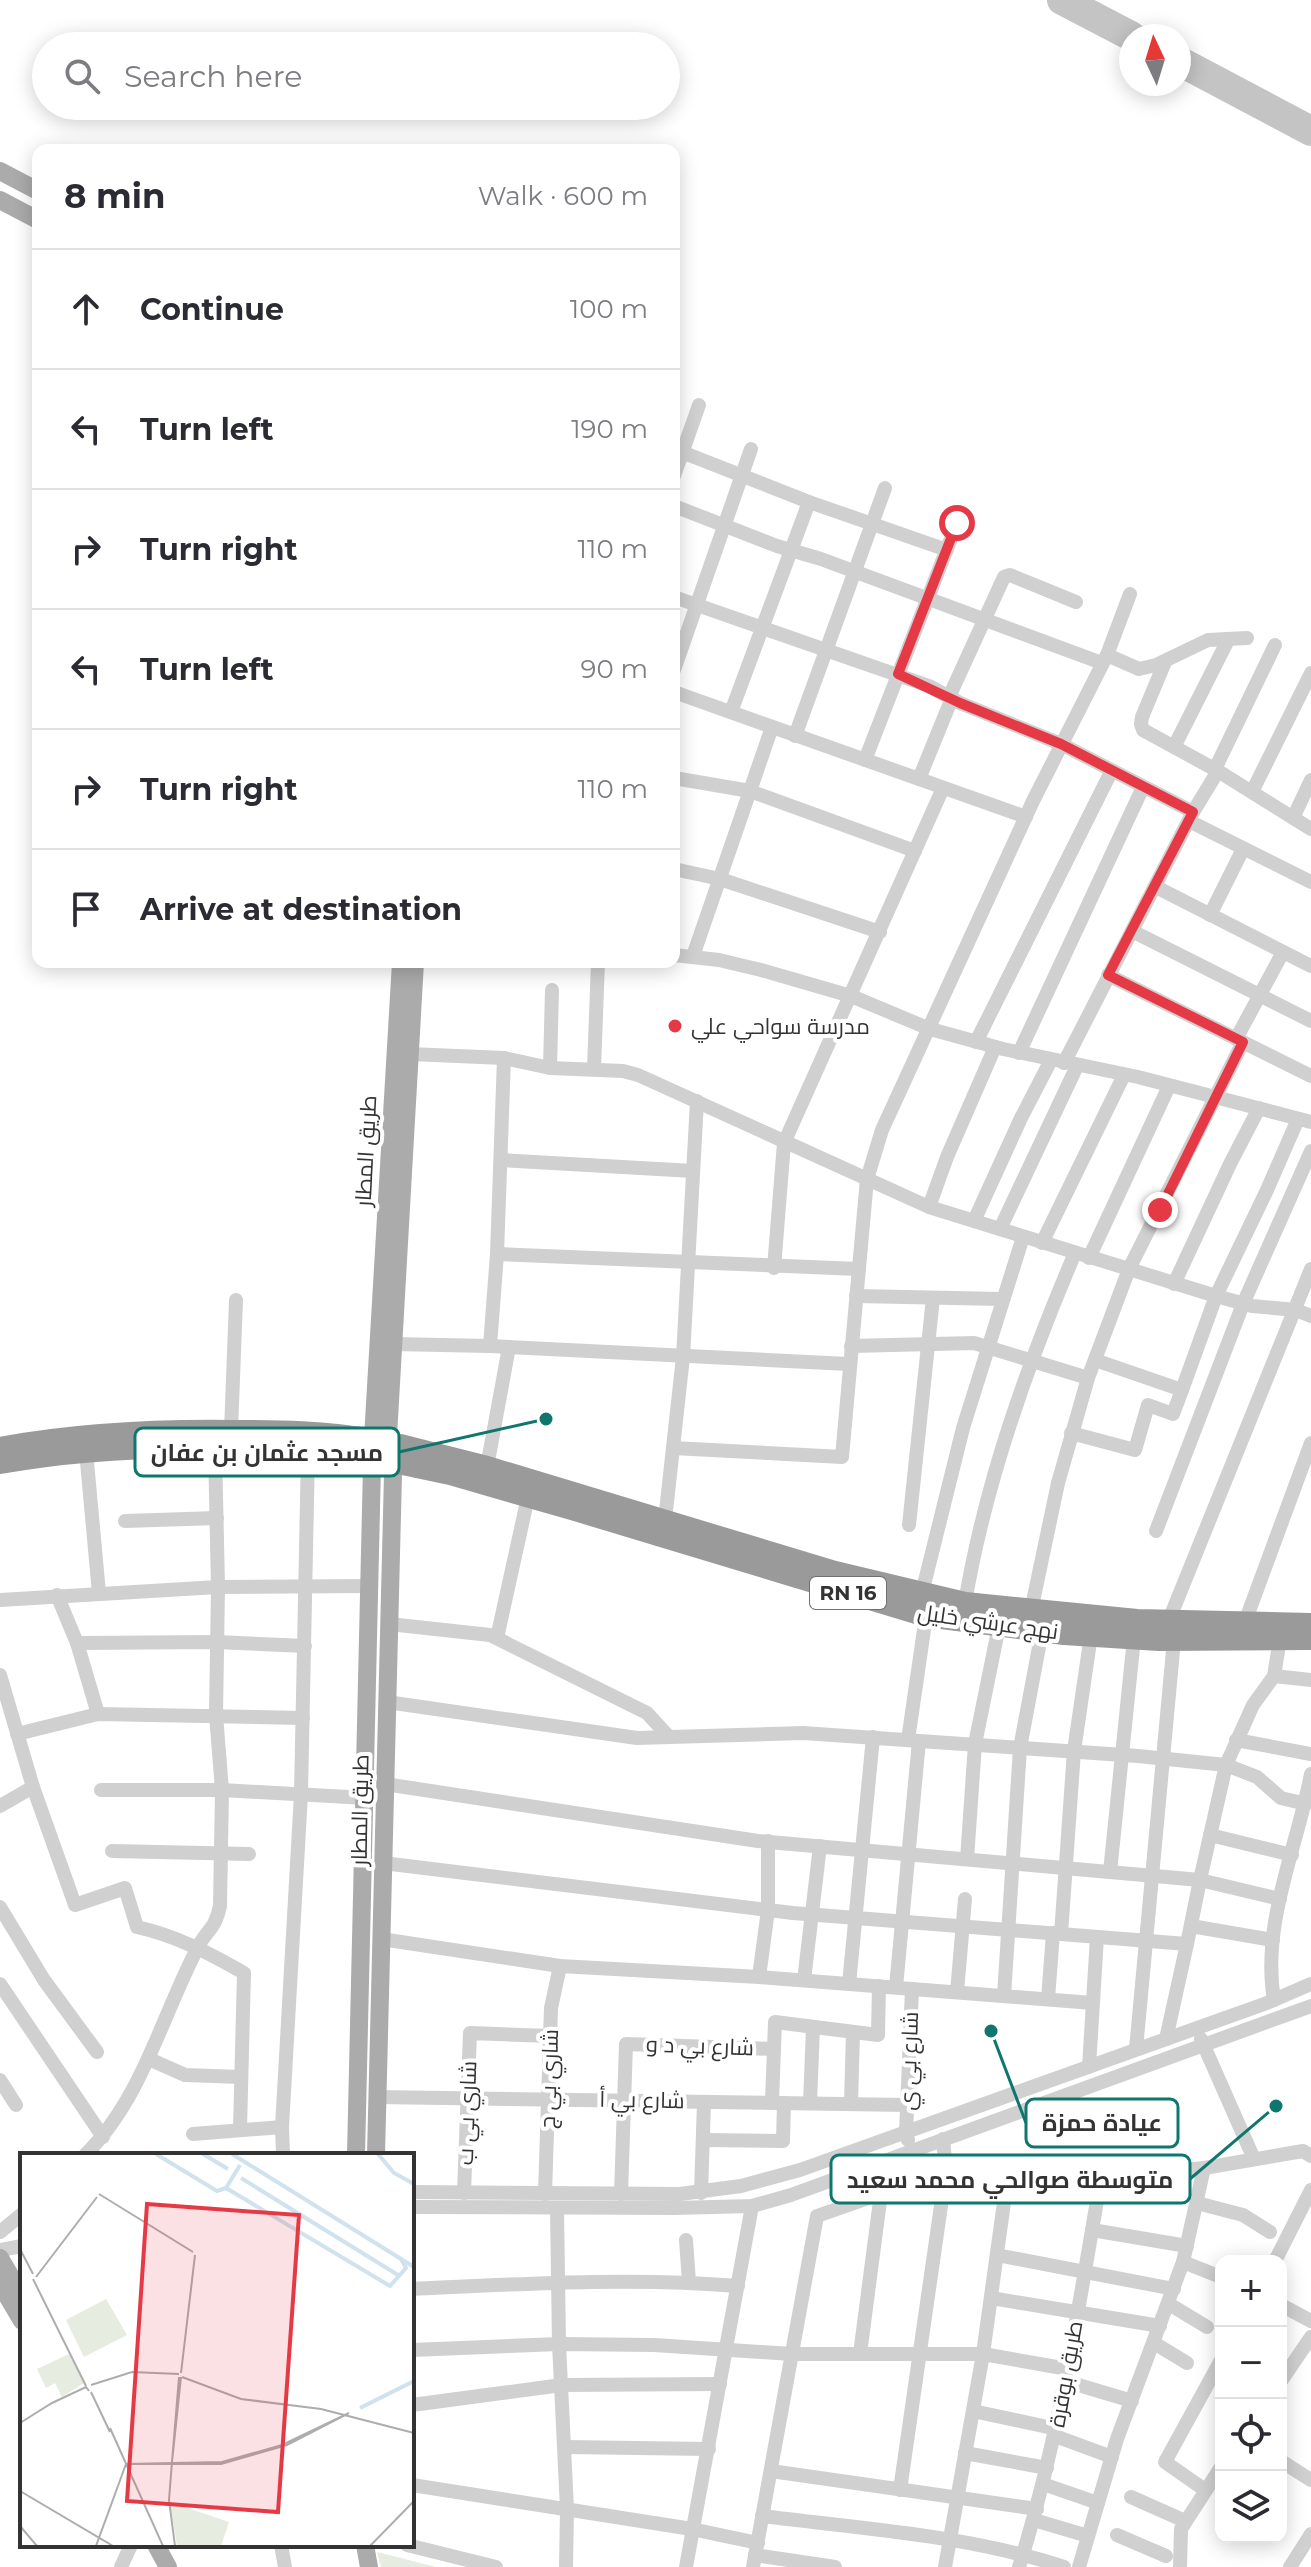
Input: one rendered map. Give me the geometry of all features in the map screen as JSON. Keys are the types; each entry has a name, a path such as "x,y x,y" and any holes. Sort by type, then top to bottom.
{"highway":[{"name":"نهج عرشي خليل","path":"0,1448 77,1437 231,1431 344,1434 383,1452 450,1474 926,1616 1042,1631 1134,1638 1171,1630 1245,1622 1311,1624"},
{"name":"نهج عرشي خليل","path":"0,1463 86,1451 215,1449 383,1452 487,1467 835,1572 965,1603 1137,1620 1171,1630 1311,1639"}],"main road":[{"path":"0,171 32,189"},
{"path":"0,200 31,216"},
{"name":"طريق المطار","path":"356,2153 371,1586 383,1452 401,968"},
{"name":"طريق المطار","path":"385,1344 415,968"},
{"name":"طريق المطار","path":"376,2153 393,1474 383,1452"},
{"path":"0,2258 20,2293"},
{"path":"0,2284 20,2318"},
{"path":"157,2547 168,2567"},
{"path":"170,2547 181,2567"},
{"path":"365,2547 369,2567"}],"street":[{"path":"680,447 699,405"},
{"path":"680,653 751,449"},
{"path":"680,452 744,474 809,502 947,550"},
{"path":"795,736 885,488"},
{"path":"731,712 809,502"},
{"path":"680,508 985,620 1139,669 1165,662 1208,640 1247,638"},
{"path":"865,760 957,523"},
{"path":"919,779 1001,580 1007,575 1076,602"},
{"path":"673,1448 842,1457 867,1179 882,1130 1026,817 1104,659 1130,594"},
{"path":"680,599 898,674 1061,744 1143,787 1243,849 1309,875"},
{"path":"1174,747 1228,640"},
{"path":"1000,1229 1064,1063 1217,770 1275,645"},
{"path":"1165,662 1141,724 1143,730 1217,770 1311,829"},
{"path":"1252,792 1311,673"},
{"path":"680,694 1026,817"},
{"path":"693,956 772,727"},
{"path":"976,1042 1111,772"},
{"path":"680,779 750,791 915,851"},
{"path":"1293,818 1311,780"},
{"path":"1019,1053 1143,787"},
{"path":"774,1268 784,1143 943,788"},
{"path":"1210,915 1243,849"},
{"path":"680,870 720,879 880,932"},
{"path":"1156,887 1311,966"},
{"path":"1132,931 1311,1021"},
{"path":"1031,1611 1045,1537 1071,1433 1129,1269 1283,952"},
{"path":"680,955 761,970 851,996 930,1029 976,1042 1215,1096 1304,1120 1216,1296 1173,1414 1148,1405 1135,1450 1071,1433"},
{"path":"594,1069 598,968"},
{"path":"1108,975 1311,1076"},
{"path":"550,1068 552,990"},
{"path":"929,1207 947,1157 995,1047"},
{"path":"410,1054 504,1058 550,1068 623,1071 638,1075 929,1207 1243,1304 1296,1310 1311,1316"},
{"path":"490,1346 497,1254 504,1058"},
{"path":"974,1221 1021,1118 1064,1063"},
{"path":"1042,1243 1124,1075"},
{"path":"965,1603 975,1546 1030,1362 1169,1086"},
{"path":"665,1520 683,1357 697,1101"},
{"path":"1174,1284 1259,1108"},
{"path":"1156,1531 1243,1304 1311,1151"},
{"path":"501,1160 693,1171"},
{"path":"922,1593 963,1428 1023,1237"},
{"path":"497,1254 774,1268 859,1269"},
{"path":"1136,2049 1163,1758 1171,1630 1311,1269"},
{"path":"856,1296 1002,1299"},
{"path":"909,1525 933,1298"},
{"path":"231,1431 236,1300"},
{"path":"851,1346 974,1343 1088,1378"},
{"path":"385,1344 490,1346 849,1364"},
{"path":"487,1467 509,1347"},
{"path":"1095,1360 1182,1390"},
{"path":"1245,1622 1311,1443"},
{"path":"87,2153 103,2137 149,2059 198,1946 217,1923 222,1790 216,1715 218,1587 215,1449"},
{"path":"86,1451 99,1593"},
{"path":"283,2153 301,1794 308,1452"},
{"path":"497,1638 528,1497"},
{"path":"125,1521 217,1518"},
{"path":"0,1600 218,1587 371,1586"},
{"path":"57,1595 77,1643 98,1714"},
{"path":"896,1987 908,1854 913,1740 926,1616"},
{"path":"389,1624 490,1635 647,1713 669,1737"},
{"path":"967,1859 975,1744 999,1626"},
{"path":"1004,1996 1020,1748 1042,1631"},
{"path":"1048,1999 1067,1868 1074,1751 1091,1635"},
{"path":"1110,1872 1134,1638"},
{"path":"1166,2039 1226,1765 1253,1705 1274,1676 1280,1639"},
{"path":"77,1643 216,1642 305,1646"},
{"path":"0,1675 33,1787 75,1905 125,1888 137,1927 198,1946 244,1973 240,2129"},
{"path":"1274,1676 1311,1680"},
{"path":"387,1702 637,1738 803,1733 1163,1758 1226,1765 1257,1777 1281,1798 1306,1804"},
{"path":"17,1734 98,1714 303,1718"},
{"path":"849,1984 873,1737"},
{"path":"1236,1740 1311,1754"},
{"path":"1274,2000 1269,1971 1273,1940 1311,1774"},
{"path":"385,1784 768,1841 1200,1880 1280,1899"},
{"path":"0,1806 33,1787"},
{"path":"101,1790 222,1790 366,1798"},
{"path":"1210,1835 1292,1855"},
{"path":"759,1977 768,1910 768,1841"},
{"path":"804,1980 820,1846"},
{"path":"112,1851 249,1854"},
{"path":"383,1863 768,1910 1187,1944"},
{"path":"957,1992 965,1899"},
{"path":"0,1907 44,1980 97,2052"},
{"path":"1191,1926 1273,1940"},
{"path":"1089,2067 1097,1937"},
{"path":"381,1939 560,1966 804,1980 1093,2003"},
{"name":"شاري بي ج","path":"545,2194 551,2008 560,1966"},
{"path":"0,1984 103,2137"},
{"path":"414,2192 701,2193 770,2180 1197,2028 1311,1984"},
{"path":"703,2140 783,2141 774,2049 775,2022 878,2035 879,1986"},
{"name":"شارع بي ي","path":"906,2133 912,1989"},
{"path":"414,2207 752,2206 791,2195 1311,2006"},
{"path":"810,2103 813,2027"},
{"path":"1197,2028 1254,2159"},
{"path":"851,2104 853,2032"},
{"name":"شاري بي ب","path":"464,2193 470,2033 550,2036"},
{"name":"شارع بي د و","path":"624,2100 626,2044 774,2049"},
{"path":"149,2059 185,2075 241,2077"},
{"path":"0,2080 16,2105"},
{"name":"شارع بي أ","path":"377,2097 907,2105"},
{"path":"621,2194 624,2100"},
{"path":"701,2193 704,2102"},
{"path":"193,2134 282,2127"},
{"path":"906,2133 912,2151"},
{"path":"900,2490 946,2171 943,2139"},
{"path":"755,2555 817,2216 946,2171 1006,2188 1204,2168 1308,2153"},
{"path":"1079,2567 1112,2457 1183,2262 1204,2168"},
{"name":"طريق بوقرة","path":"1021,2560 1056,2432 1101,2178"},
{"path":"945,2567 983,2354 1006,2188"},
{"path":"1278,2255 1311,2190"},
{"path":"860,2354 881,2193"},
{"path":"1197,2203 1243,2215 1270,2232"},
{"path":"686,2567 752,2206"},
{"path":"557,2208 559,2344 567,2509 566,2567"},
{"path":"0,2232 20,2216"},
{"path":"0,2232 20,2229"},
{"path":"1092,2230 1187,2246"},
{"path":"686,2240 689,2282"},
{"path":"0,2250 20,2246"},
{"path":"997,2255 1174,2289"},
{"path":"1183,2262 1215,2275"},
{"path":"414,2289 559,2283 689,2282 738,2286"},
{"path":"991,2298 1160,2326"},
{"path":"1169,2304 1207,2327"},
{"path":"1287,2308 1311,2321"},
{"path":"1287,2372 1311,2337"},
{"path":"1154,2343 1187,2363"},
{"path":"414,2350 559,2344 654,2345 792,2354 983,2354 1066,2375 1132,2401"},
{"path":"1205,2490 1165,2462 1215,2371"},
{"path":"414,2405 562,2385 720,2384"},
{"path":"973,2411 1056,2432 1112,2457"},
{"path":"565,2447 709,2449"},
{"path":"965,2453 1047,2468"},
{"path":"1287,2465 1311,2480"},
{"path":"771,2471 957,2498 1036,2514 1088,2536"},
{"path":"1117,2535 1163,2561 1218,2471"},
{"path":"1043,2484 1098,2503"},
{"path":"414,2485 692,2529 755,2555 835,2567"},
{"path":"1131,2497 1183,2525"},
{"path":"762,2516 949,2541 1021,2560 1064,2567"},
{"path":"1180,2567 1183,2525"},
{"path":"1290,2567 1311,2535"},
{"path":"121,2567 130,2547"},
{"path":"281,2547 285,2567"},
{"path":"414,2547 496,2567"}],"shaded area":[{"path":"377,2552 436,2567 381,2567"}],"taxiway":[{"path":"1062,0 1119,30"},
{"path":"1191,67 1311,131"}],"place":[{"name":"مدرسة سواحي علي","path":"675,1026"},
{"name":"مسجد عثمان بن عفان","path":"546,1419"},
{"name":"عيادة حمزة","path":"991,2031"},
{"name":"متوسطة صوالحي محمد سعيد","path":"1276,2106"}],"route":[{"path":"957,523 898,674 1061,744 1193,812 1108,975 1243,1042 1160,1210"}]}
